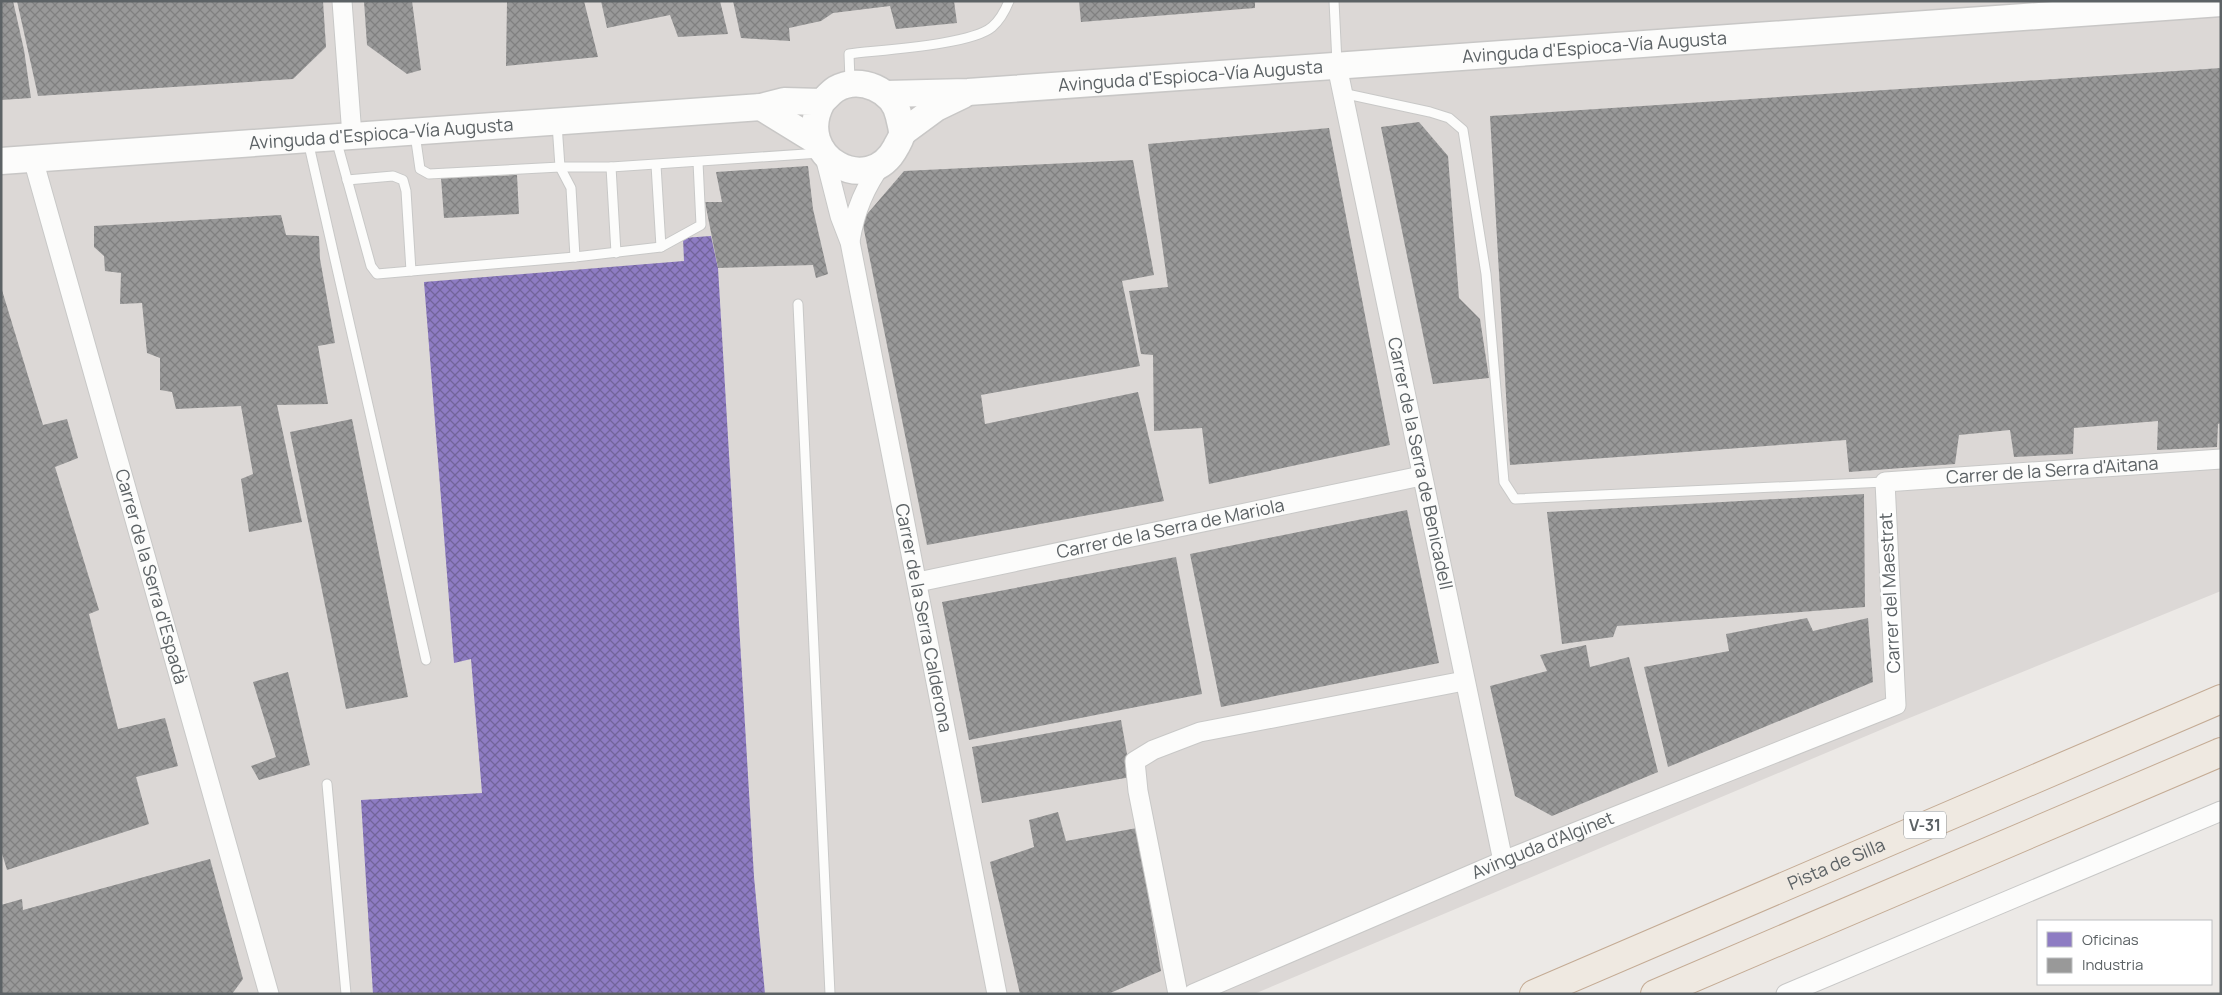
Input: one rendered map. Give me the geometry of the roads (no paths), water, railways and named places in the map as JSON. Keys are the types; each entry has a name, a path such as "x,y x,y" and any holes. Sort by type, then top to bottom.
{"highway":[{"name":"Pista de Silla","path":"1534,994 2221,699"},
{"path":"1655,994 2221,752"}],"street":[{"path":"342,1 344,136"},
{"name":"Avinguda d'Espioca-Vía Augusta","path":"886,94 968,92 2162,4 2221,3"},
{"name":"Carrer de la Serra de Benicadell","path":"1337,66 1421,476 1503,861"},
{"path":"820,147 814,126 817,112 822,102 836,89 850,84 865,84 879,89 886,94 898,112 902,133"},
{"path":"761,107 820,147 833,162 844,169 858,170 871,168 883,162 893,153 902,133 936,108 968,92"},
{"name":"Avinguda d'Espioca-Vía Augusta","path":"1,162 761,107 784,101 822,102"},
{"name":"Carrer de la Serra Calderona","path":"820,147 840,216 850,242 918,582 997,994"},
{"name":"Carrer de la Serra d'Espadà","path":"33,159 269,994"},
{"name":"Carrer de la Serra Calderona","path":"850,242 854,216 871,179 883,162"},
{"name":"Carrer de la Serra d'Aitana","path":"1885,482 2221,458"},
{"name":"Carrer de la Serra de Mariola","path":"918,582 1421,476"},
{"name":"Carrer del Maestrat","path":"1885,482 1896,705"},
{"path":"1178,994 1138,791 1135,761 1153,750 1200,732 1464,681"},
{"name":"Avinguda d'Alginet","path":"1193,994 1503,861 1896,705"},
{"path":"1786,994 2221,810"}],"lane":[{"path":"850,84 849,54 962,40 991,28 1004,14 1009,1"},
{"path":"1334,1 1337,66"},
{"path":"1342,92 1449,118 1463,130 1486,274 1504,482 1515,499 1885,482"},
{"path":"557,121 560,167 571,188 575,257"},
{"path":"415,131 420,169 429,174 698,162 820,147"},
{"path":"344,136 347,180 371,266 377,274 575,257 661,247 701,225 698,162"},
{"path":"307,139 426,660"},
{"path":"656,164 661,247"},
{"path":"611,167 616,253"},
{"path":"347,180 393,176 403,180 406,191 411,271"},
{"path":"798,304 830,994"},
{"path":"327,784 346,994"}]}
